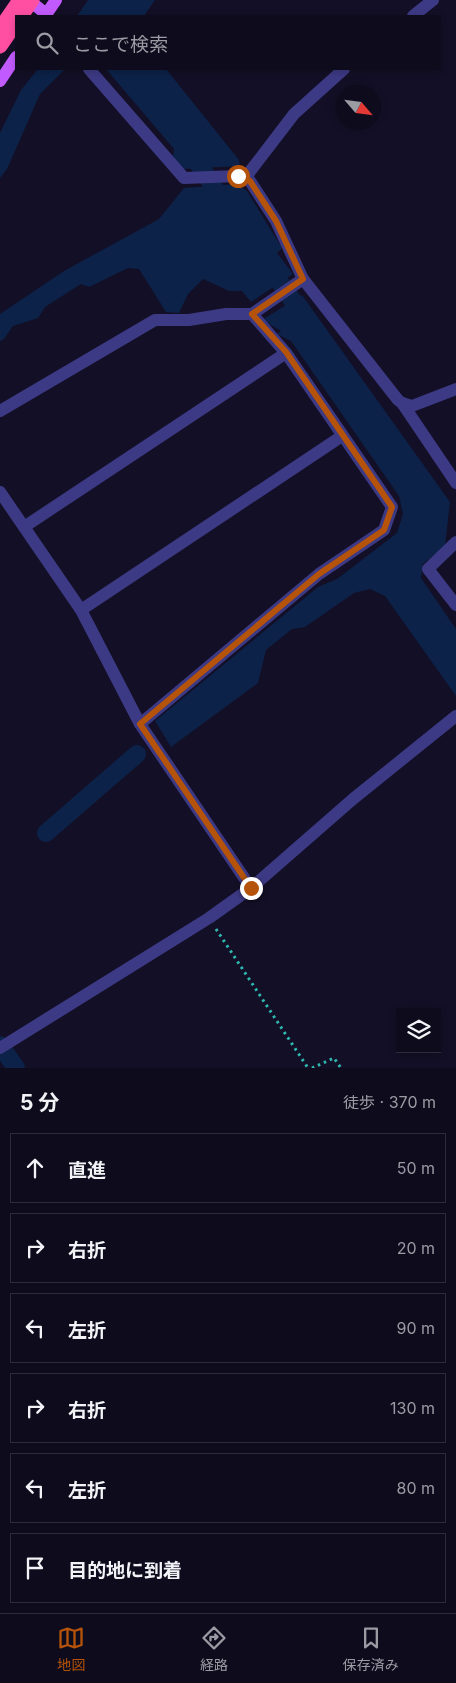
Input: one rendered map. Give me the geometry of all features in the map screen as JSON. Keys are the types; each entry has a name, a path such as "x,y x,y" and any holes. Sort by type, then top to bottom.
{"highway":[{"path":"0,29 20,0"},
{"path":"22,15 31,0"},
{"path":"0,46 15,24"}],"main road":[{"path":"31,0 45,15"},
{"path":"47,15 56,0"},
{"path":"0,81 15,59"}],"street":[{"path":"414,15 433,0"},
{"path":"91,70 184,178 245,178"},
{"path":"245,178 294,114 343,70"},
{"path":"245,178 276,221 303,279 402,404 456,483"},
{"path":"0,411 155,320 189,320 226,314 252,314 303,279"},
{"path":"140,724 319,574 384,530 392,507 286,352 252,314"},
{"path":"24,527 286,352"},
{"path":"402,404 412,406 456,389"},
{"path":"81,610 342,436"},
{"path":"0,492 81,610 140,724 251,888"},
{"path":"456,542 428,569 456,605"},
{"path":"0,1048 209,918 251,888 353,799 456,716"}],"path":[{"path":"209,918 308,1068"},
{"path":"312,1068 334,1058 341,1068"}],"water":[{"path":"88,0 155,0 145,15 78,15"},
{"path":"37,70 64,70 40,94 7,169 0,178 0,133 21,90"},
{"path":"107,70 167,70 239,160 240,166 183,169 173,157 174,149"},
{"path":"237,184 247,191 282,248 277,253 293,274 251,302 242,291 229,291 203,279 188,294 179,313 166,312 139,269 128,268 89,287 81,284 45,307 38,318 13,326 4,339 0,341 0,314 64,271 159,219 184,188"},
{"path":"302,295 450,502 445,546 423,564 421,578 456,629 456,696 385,596 370,589 354,593 305,627 292,629 266,650 258,683 171,747 155,721 318,587 337,579 397,533 403,514 399,496 291,341 277,334 281,331 262,320"}],"waterway":[{"path":"188,148 225,204"},
{"path":"267,264 307,321"},
{"path":"46,833 137,754"},
{"path":"0,1045 16,1068"}],"route":[{"path":"238,176 250,181 276,221 303,279 252,314 286,352 392,507 384,530 319,574 140,724 251,888"}]}
